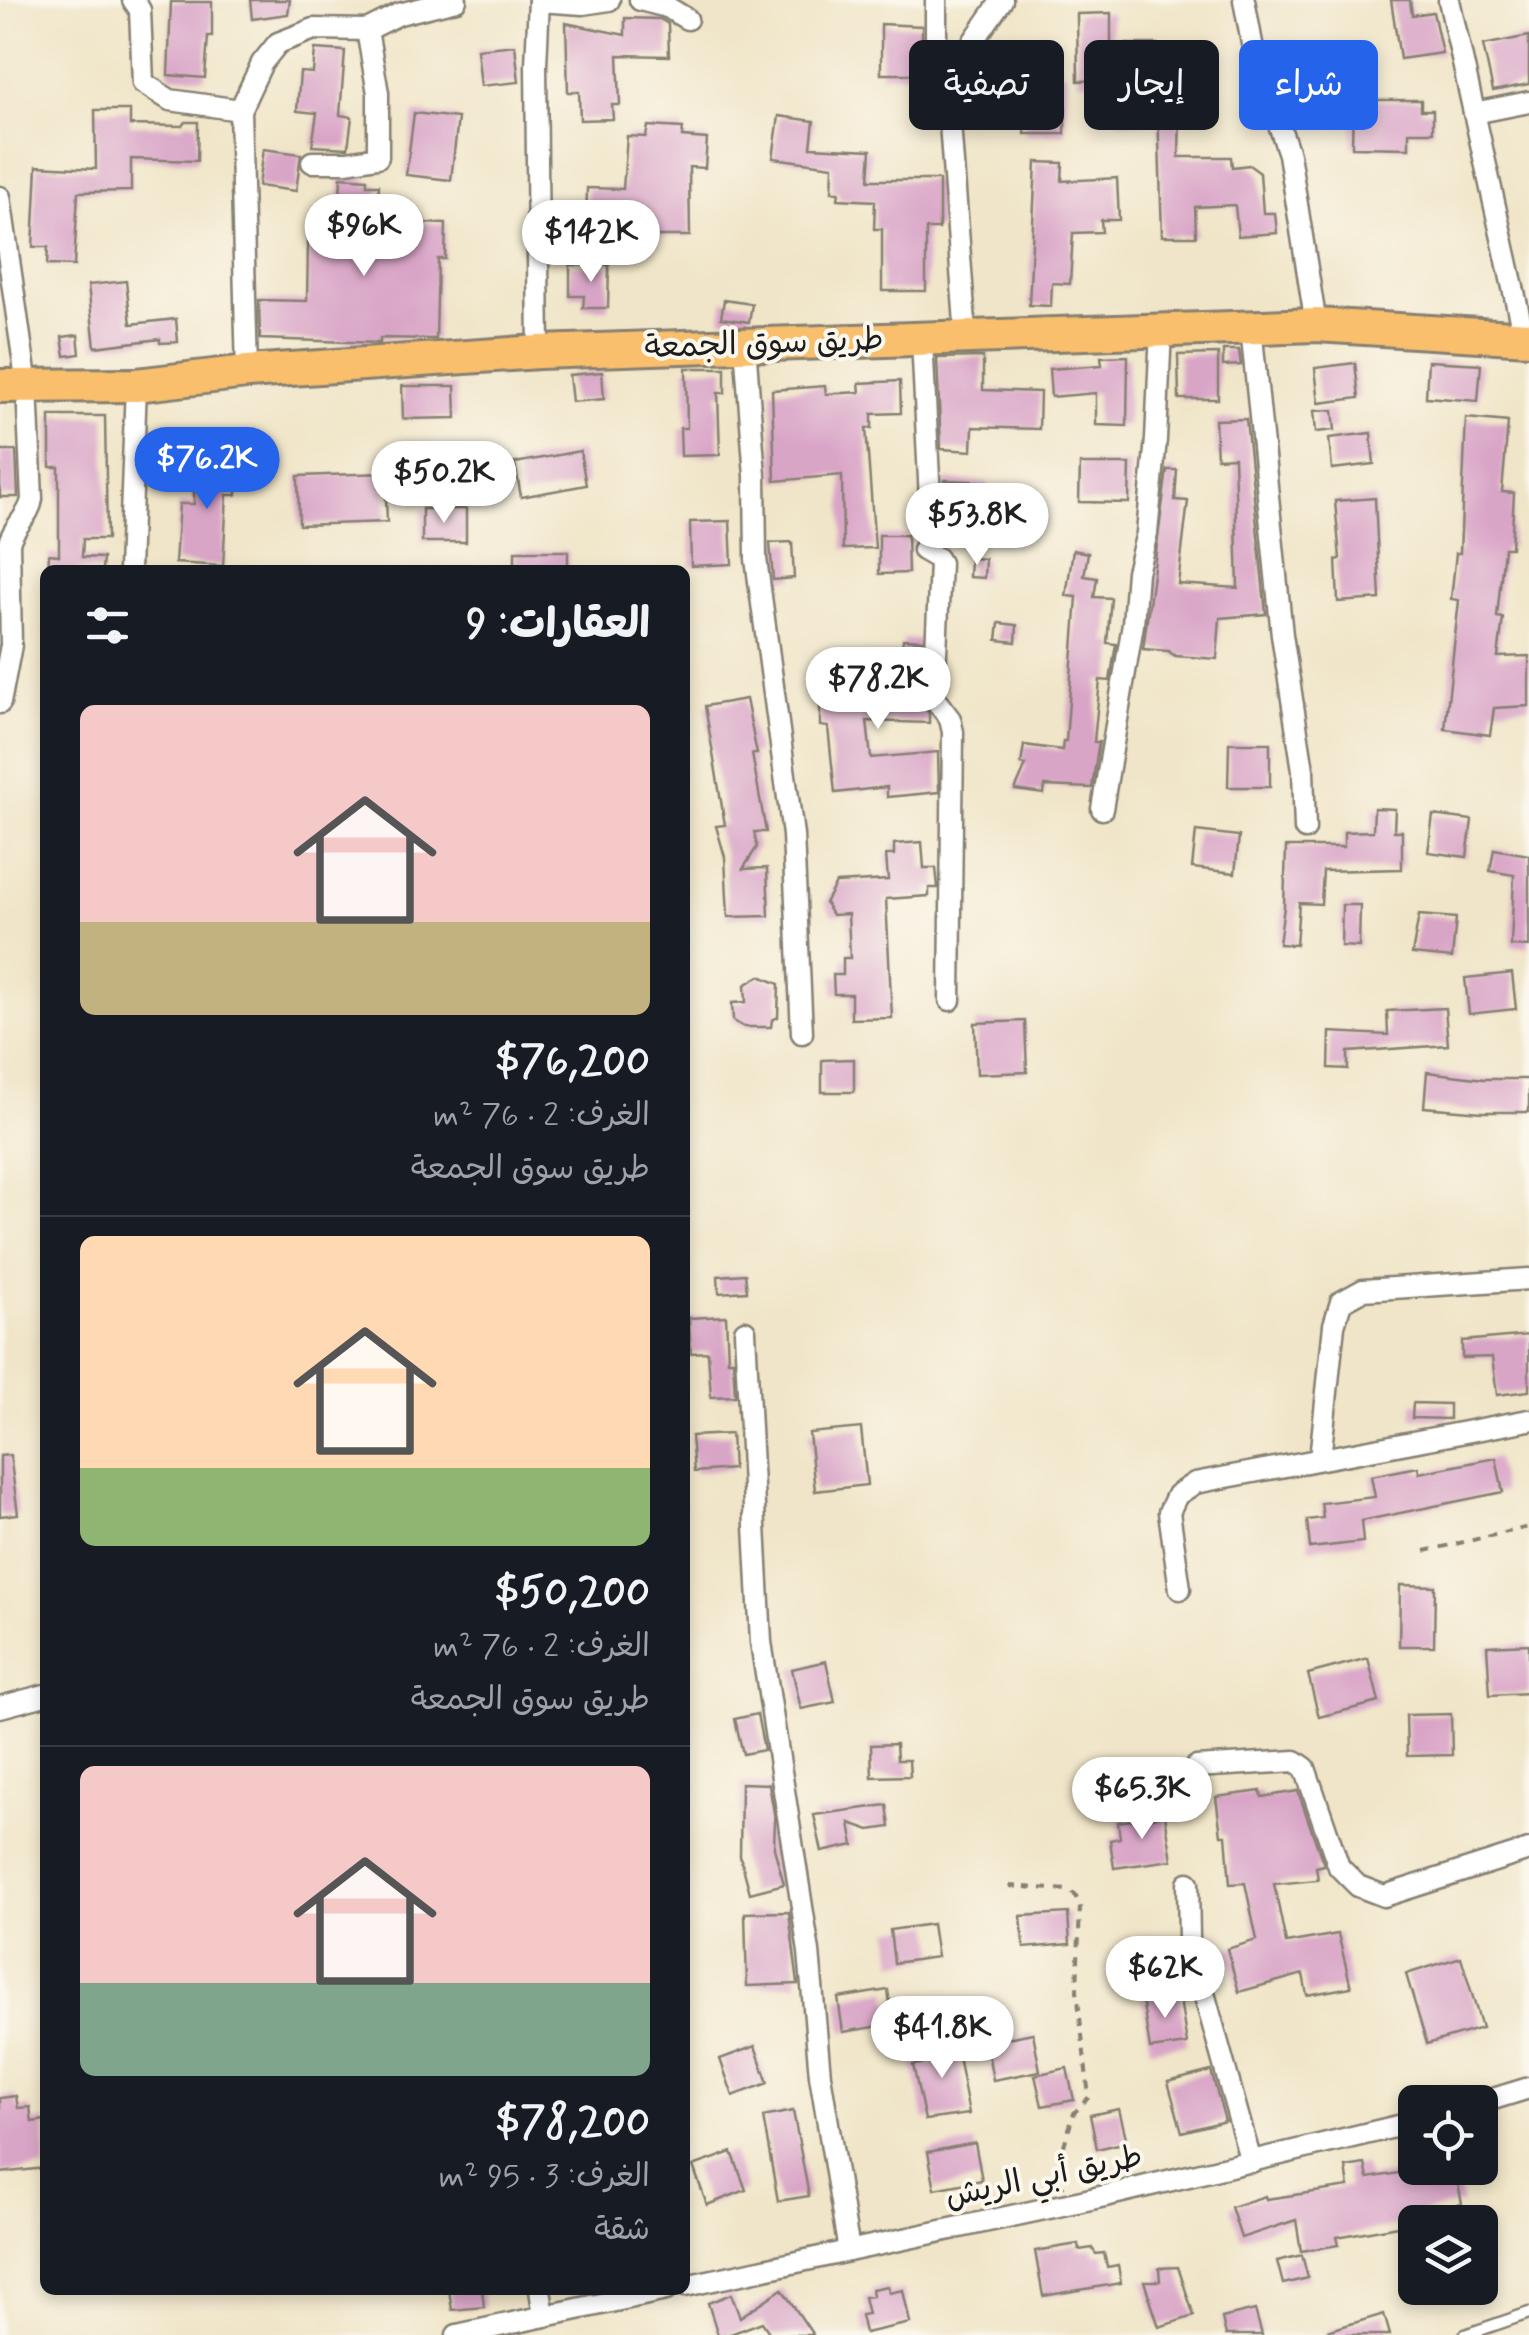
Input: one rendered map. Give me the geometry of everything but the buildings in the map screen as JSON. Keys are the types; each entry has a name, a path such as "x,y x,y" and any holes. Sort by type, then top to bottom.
{"main road":[{"name":"طريق سوق الجمعة","path":"14,386 136,385 247,372 538,352 1316,324 1526,338"}],"street":[{"path":"133,0 140,10 143,83 170,100 240,110"},
{"path":"247,372 240,110 262,63 278,43 314,29 367,30 399,14 456,0"},
{"path":"538,352 539,0 582,4 609,0"},
{"path":"640,0 667,7 688,19"},
{"path":"936,0 936,40"},
{"path":"974,40 1002,0"},
{"path":"1244,0 1253,49 1289,154 1316,324"},
{"path":"1449,0 1526,338"},
{"path":"312,162 378,157 378,93 367,30"},
{"path":"1474,113 1529,102"},
{"path":"951,130 966,337"},
{"path":"0,197 14,386 32,499 31,508 12,530 11,645 0,703"},
{"path":"1250,327 1282,635 1302,770 1305,828"},
{"path":"1102,809 1146,533 1156,439 1161,330"},
{"path":"922,338 930,520 929,540 923,550 940,564 934,698 950,719 954,732 950,1000"},
{"path":"745,345 755,476 756,559 793,835 802,1033"},
{"path":"129,565 136,385"},
{"path":"1320,1459 1334,1326 1341,1302 1363,1290 1529,1279"},
{"path":"745,1331 761,1642 808,1952 820,2075 849,2251"},
{"path":"1180,1589 1169,1512 1177,1495 1195,1483 1529,1420"},
{"path":"0,1707 40,1696"},
{"path":"1196,1767 1295,1761 1305,1768 1339,1867 1358,1886 1384,1896 1529,1850"},
{"path":"1188,1883 1190,1939 1251,2162"},
{"path":"1498,2097 1529,2088"},
{"name":"طريق أبي الريش","path":"690,2285 1065,2204 1398,2126"},
{"path":"541,2295 544,2316"},
{"path":"456,2335 643,2295"}],"lane":[{"path":"1465,2335 1529,2313"}],"path":[{"path":"1425,1550 1529,1527"},
{"path":"1009,1886 1067,1890 1075,1894 1080,1906 1077,1992 1089,2097 1074,2112 1061,2155 1065,2204"}]}
